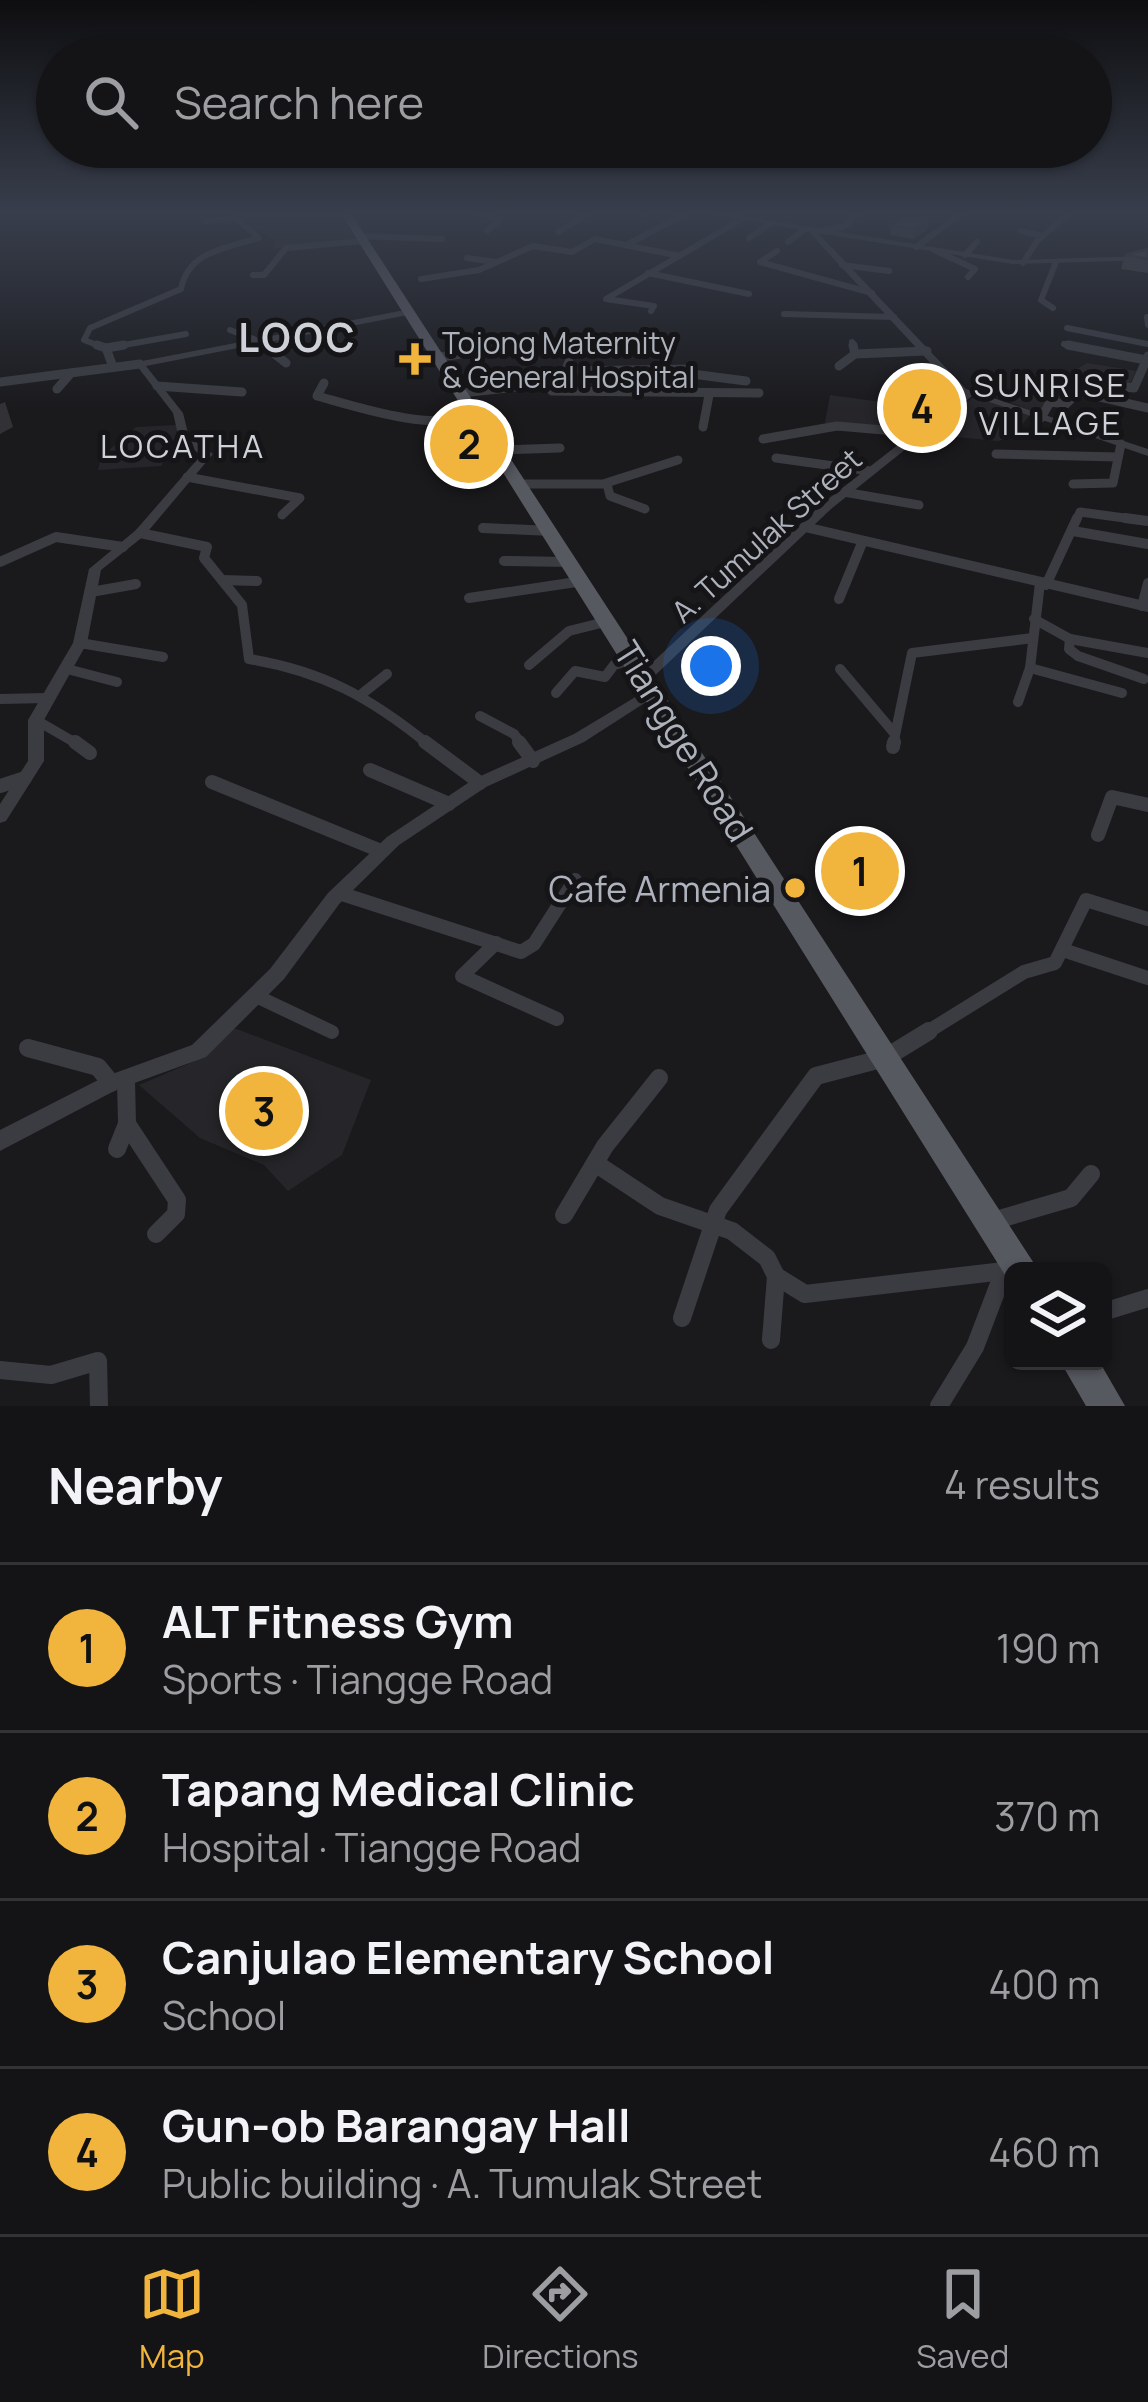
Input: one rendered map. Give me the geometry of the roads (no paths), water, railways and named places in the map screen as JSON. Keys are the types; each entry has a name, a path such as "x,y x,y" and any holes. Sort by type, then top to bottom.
{"main road":[{"name":"Tiangge Road","path":"387,278 991,1222 1011,1262"},
{"path":"1084,1370 1107,1406"}],"street":[{"path":"183,278 181,289 120,313 84,336 106,348 186,334"},
{"path":"422,279 428,278"},
{"path":"598,306 638,278"},
{"path":"670,278 751,295 732,303"},
{"path":"687,281 693,278"},
{"path":"816,278 872,293"},
{"path":"856,278 968,391 1119,450"},
{"path":"1049,278 1040,300 1053,308"},
{"path":"613,282 626,285"},
{"path":"608,299 652,305 651,311"},
{"path":"2,379 114,373 410,312"},
{"path":"784,314 894,317"},
{"path":"848,315 851,326"},
{"path":"1067,328 1148,331"},
{"path":"230,330 261,342"},
{"path":"283,338 275,355 286,363"},
{"path":"440,357 496,349 495,340"},
{"path":"853,342 854,354"},
{"path":"106,348 114,373"},
{"path":"1069,349 1147,358 1134,388 1097,382 1087,394"},
{"path":"839,366 854,354 927,351"},
{"path":"462,393 562,381 568,366 628,372 693,369 746,381"},
{"path":"0,817 36,761 36,720 80,643 98,564 140,532 206,453 184,440 178,413 142,367"},
{"path":"691,391 693,369"},
{"path":"628,372 628,390"},
{"path":"56,389 71,373"},
{"path":"324,383 317,396 364,410 443,426 478,418"},
{"path":"541,384 552,393 759,393"},
{"path":"158,386 242,392"},
{"name":"A. Tumulak Street","path":"0,1141 118,1082 187,1059 256,996 339,893 381,851 480,783 533,761 643,676 844,492 964,400 968,391"},
{"path":"1041,418 1050,403 1066,404 1077,393 1148,408"},
{"path":"703,427 709,395"},
{"path":"763,439 837,426 918,434"},
{"path":"500,450 560,448"},
{"path":"1073,484 1113,483 1119,450"},
{"path":"996,454 1148,453"},
{"path":"776,458 870,471"},
{"path":"522,484 607,484 678,460"},
{"path":"187,477 300,498 282,515"},
{"path":"607,484 610,496 645,509"},
{"path":"844,492 919,505"},
{"path":"1018,702 1030,668 1043,584 1084,512 1148,521"},
{"path":"805,527 1145,607 1148,583"},
{"path":"483,529 551,531"},
{"path":"1072,531 1148,544"},
{"path":"140,532 206,545 204,558 244,610 249,658 309,670 363,693 441,759 480,783"},
{"path":"0,562 56,537 123,547"},
{"path":"839,599 862,543"},
{"path":"503,560 571,562"},
{"path":"222,580 257,581"},
{"path":"469,598 583,581"},
{"path":"91,592 136,584"},
{"path":"1034,619 1070,639 1148,653"},
{"path":"529,664 569,631 609,622"},
{"path":"840,670 894,741 912,653 1033,638"},
{"path":"1070,639 1069,650 1078,656 1147,681"},
{"path":"80,643 164,657"},
{"path":"556,693 575,671 605,677 614,665 643,676"},
{"path":"1030,668 1121,693"},
{"path":"67,669 117,682"},
{"path":"363,693 387,674"},
{"path":"0,699 47,698"},
{"path":"480,716 514,734 533,761"},
{"path":"36,720 52,724 90,753"},
{"path":"370,770 449,804"},
{"path":"0,786 25,778"},
{"path":"212,782 381,851"},
{"path":"1098,835 1112,797 1148,805"},
{"path":"339,893 496,944 528,949 575,880"},
{"path":"682,1318 712,1223 816,1076 885,1058 1024,972 1048,968 1063,950 1086,900 1148,919"},
{"path":"496,944 465,967 462,976 557,1019"},
{"path":"1063,950 1148,978"},
{"path":"256,996 332,1032"},
{"path":"28,1048 98,1067 118,1082 128,1124 177,1200 176,1214 155,1234"},
{"path":"564,1215 595,1163 659,1078"},
{"path":"117,1149 128,1124"},
{"path":"595,1163 660,1206 712,1223 759,1251 776,1276 805,1294 1004,1270"},
{"path":"991,1222 1070,1198 1090,1174"},
{"path":"771,1340 776,1276"},
{"path":"939,1406 1004,1289"},
{"path":"1112,1309 1148,1298"},
{"path":"0,1370 51,1375 98,1360 99,1406"}],"place":[{"name":"Tojong Maternity & General Hospital","path":"415,359"},
{"name":"Gun-ob Barangay Hall","path":"922,408"},
{"name":"Tapang Medical Clinic","path":"469,444"},
{"name":"ALT Fitness Gym","path":"860,871"},
{"name":"Cafe Armenia","path":"795,888"},
{"name":"Canjulao Elementary School","path":"264,1111"}],"district":[{"name":"LOOC","path":"298,337"},
{"name":"SUNRISE VILLAGE","path":"1051,403"},
{"name":"LOCATHA","path":"183,445"}]}
